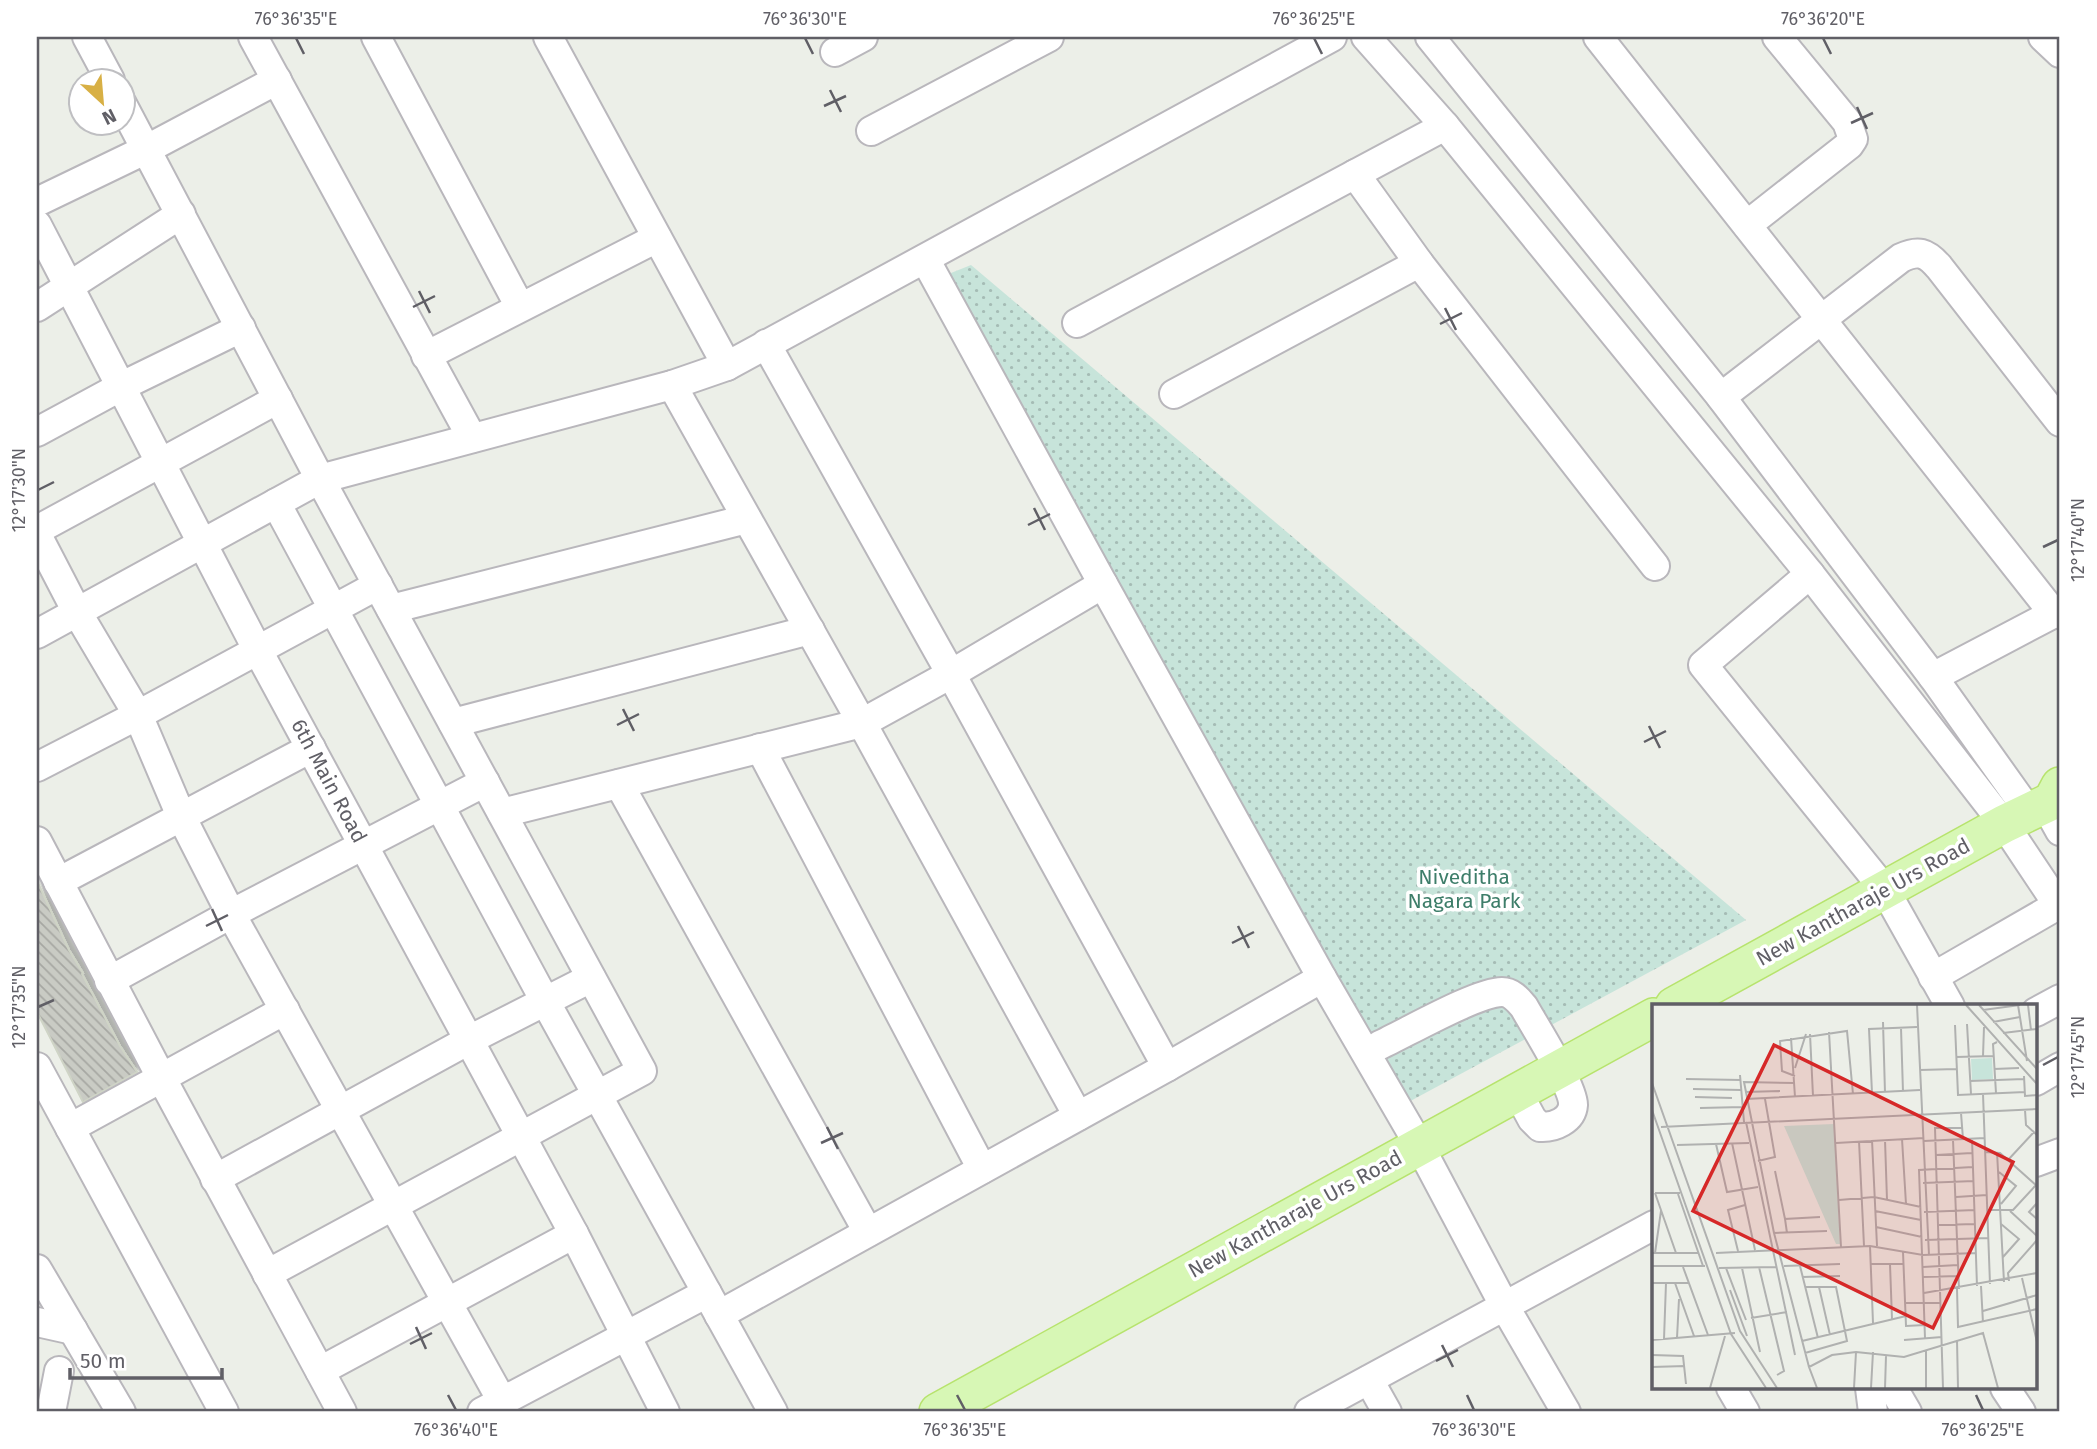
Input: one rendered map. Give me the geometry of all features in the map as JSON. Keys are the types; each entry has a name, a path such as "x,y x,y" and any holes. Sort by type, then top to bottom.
{"main road":[{"name":"New Kantharaje Urs Road","path":"1678,1004 1885,890 2044,809"},
{"name":"New Kantharaje Urs Road","path":"938,1412 1652,1018"}],"street":[{"path":"87,37 103,66"},
{"path":"253,37 472,438"},
{"path":"376,37 520,307"},
{"path":"548,37 727,366"},
{"path":"835,52 863,37"},
{"path":"871,131 1049,37"},
{"path":"37,634 320,479 672,386 727,366 1332,37"},
{"path":"1366,37 1445,126 1810,574 2044,809"},
{"path":"1430,37 1721,397 1933,677 2044,809 2059,907 1933,977"},
{"path":"1598,37 1821,320 2057,612 1933,677"},
{"path":"1747,225 1849,145 1853,139 1847,122 1777,37"},
{"path":"2043,37 2060,53"},
{"path":"37,201 147,149 277,80"},
{"path":"1077,323 1445,126"},
{"path":"136,129 320,479 642,1071 267,1274"},
{"path":"1355,174 1419,263 1655,566"},
{"path":"37,307 181,214"},
{"name":"6th Main Road","path":"37,225 257,649 574,1234 665,1412"},
{"path":"426,356 657,238"},
{"path":"1721,397 1900,258 1920,252 1929,256 2060,422"},
{"path":"925,258 1103,584 1566,1412"},
{"path":"1174,394 1419,263"},
{"path":"37,432 122,386 241,328"},
{"path":"766,344 1167,1067"},
{"path":"672,386 862,723 1078,1116"},
{"path":"278,399 37,532 77,612 138,715 181,816 231,914 447,1302 492,1407 625,1334 713,1304 868,1232 1322,978"},
{"path":"276,502 545,1001 774,1412"},
{"path":"37,767 333,608 747,519"},
{"path":"1810,574 1703,665 1885,890 1949,1004"},
{"path":"502,813 862,723 1103,584"},
{"path":"453,723 810,630"},
{"path":"58,882 311,748"},
{"path":"760,748 982,1169"},
{"path":"109,981 231,914 485,782"},
{"path":"619,784 868,1232"},
{"path":"37,841 109,981 342,1412"},
{"path":"215,1179 469,1040 591,978"},
{"path":"1380,1045 1476,999 1503,992 1515,996 1524,1007 1559,1070"},
{"path":"2038,1011 2060,999"},
{"path":"70,1128 285,1010"},
{"path":"37,1067 224,1412"},
{"path":"2038,1080 2060,1067"},
{"path":"2038,1161 2060,1153"},
{"path":"320,1371 574,1234"},
{"path":"1309,1412 1505,1307 1651,1234"},
{"path":"37,1269 121,1412"},
{"path":"37,1322 73,1330"},
{"path":"51,1412 59,1371"},
{"path":"1369,1380 1387,1412"},
{"path":"1732,1390 1745,1412"},
{"path":"1870,1390 1874,1412"},
{"path":"1894,1390 1907,1412"},
{"path":"2007,1390 2021,1412"}],"green space":[{"name":"Niveditha Nagara Park","path":"971,265 1746,920 1403,1105 941,277"}],"building":[{"path":"37,881 69,950 120,1046 137,1072 83,1102 37,1012"}]}
